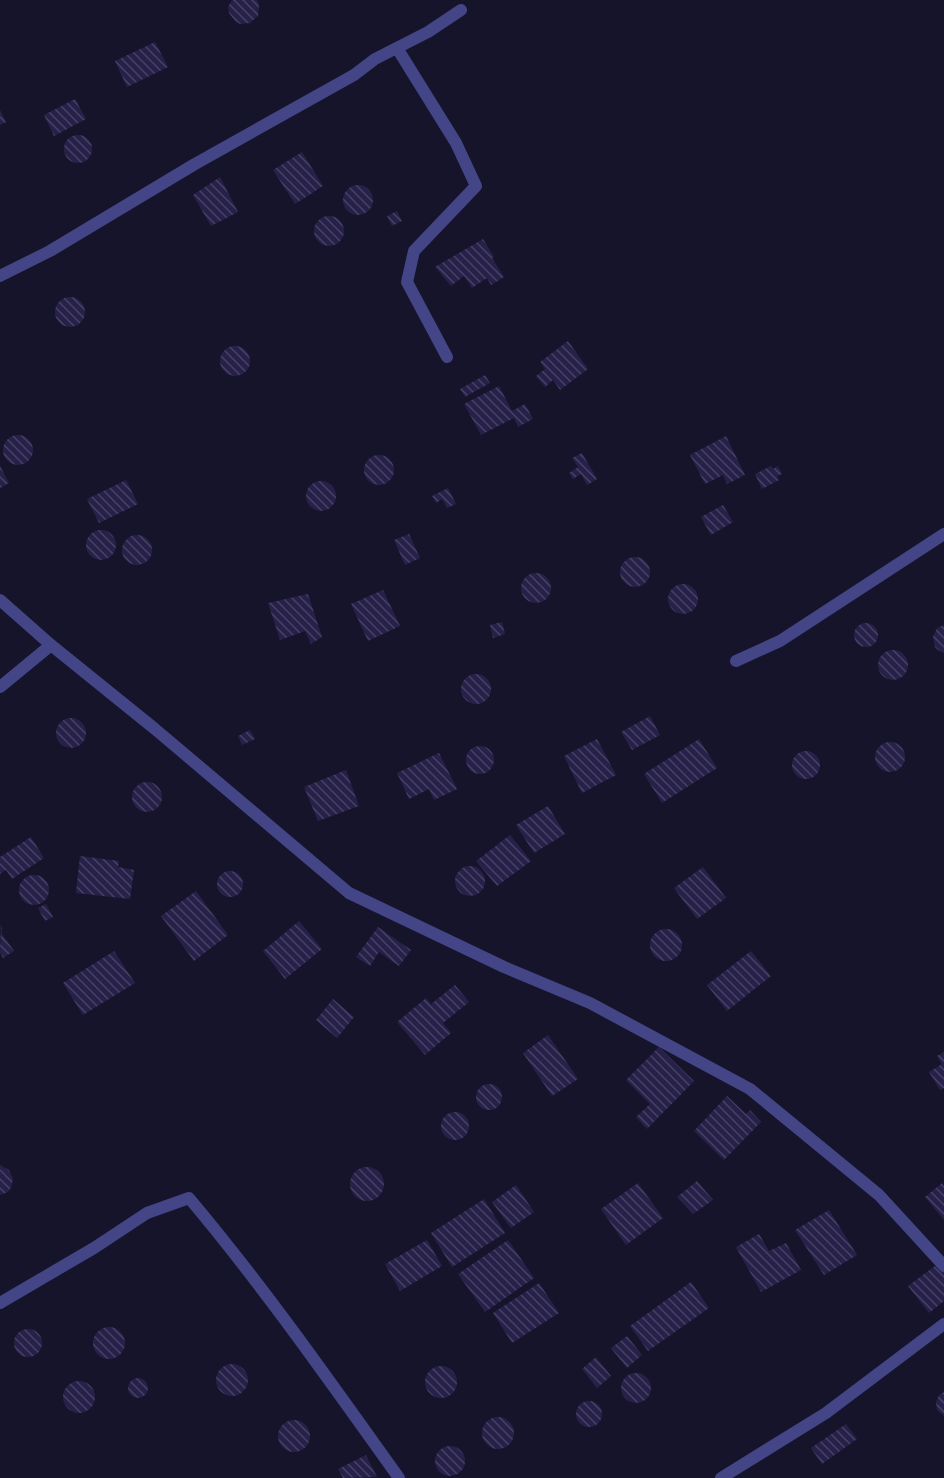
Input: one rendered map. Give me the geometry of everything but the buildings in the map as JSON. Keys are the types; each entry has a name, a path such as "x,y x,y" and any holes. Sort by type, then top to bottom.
{"street":[{"path":"0,276 50,251 185,170 354,75 375,58 428,32 461,10"},
{"path":"397,48 456,143 476,186 414,251 407,282 447,357"},
{"path":"736,661 780,641 944,534"},
{"path":"0,600 349,893 504,967 590,1003 750,1089 879,1195 944,1266"},
{"path":"0,687 51,645"},
{"path":"0,1303 94,1248 147,1213 189,1198 227,1244 399,1478"},
{"path":"721,1478 826,1413 944,1324"}]}
